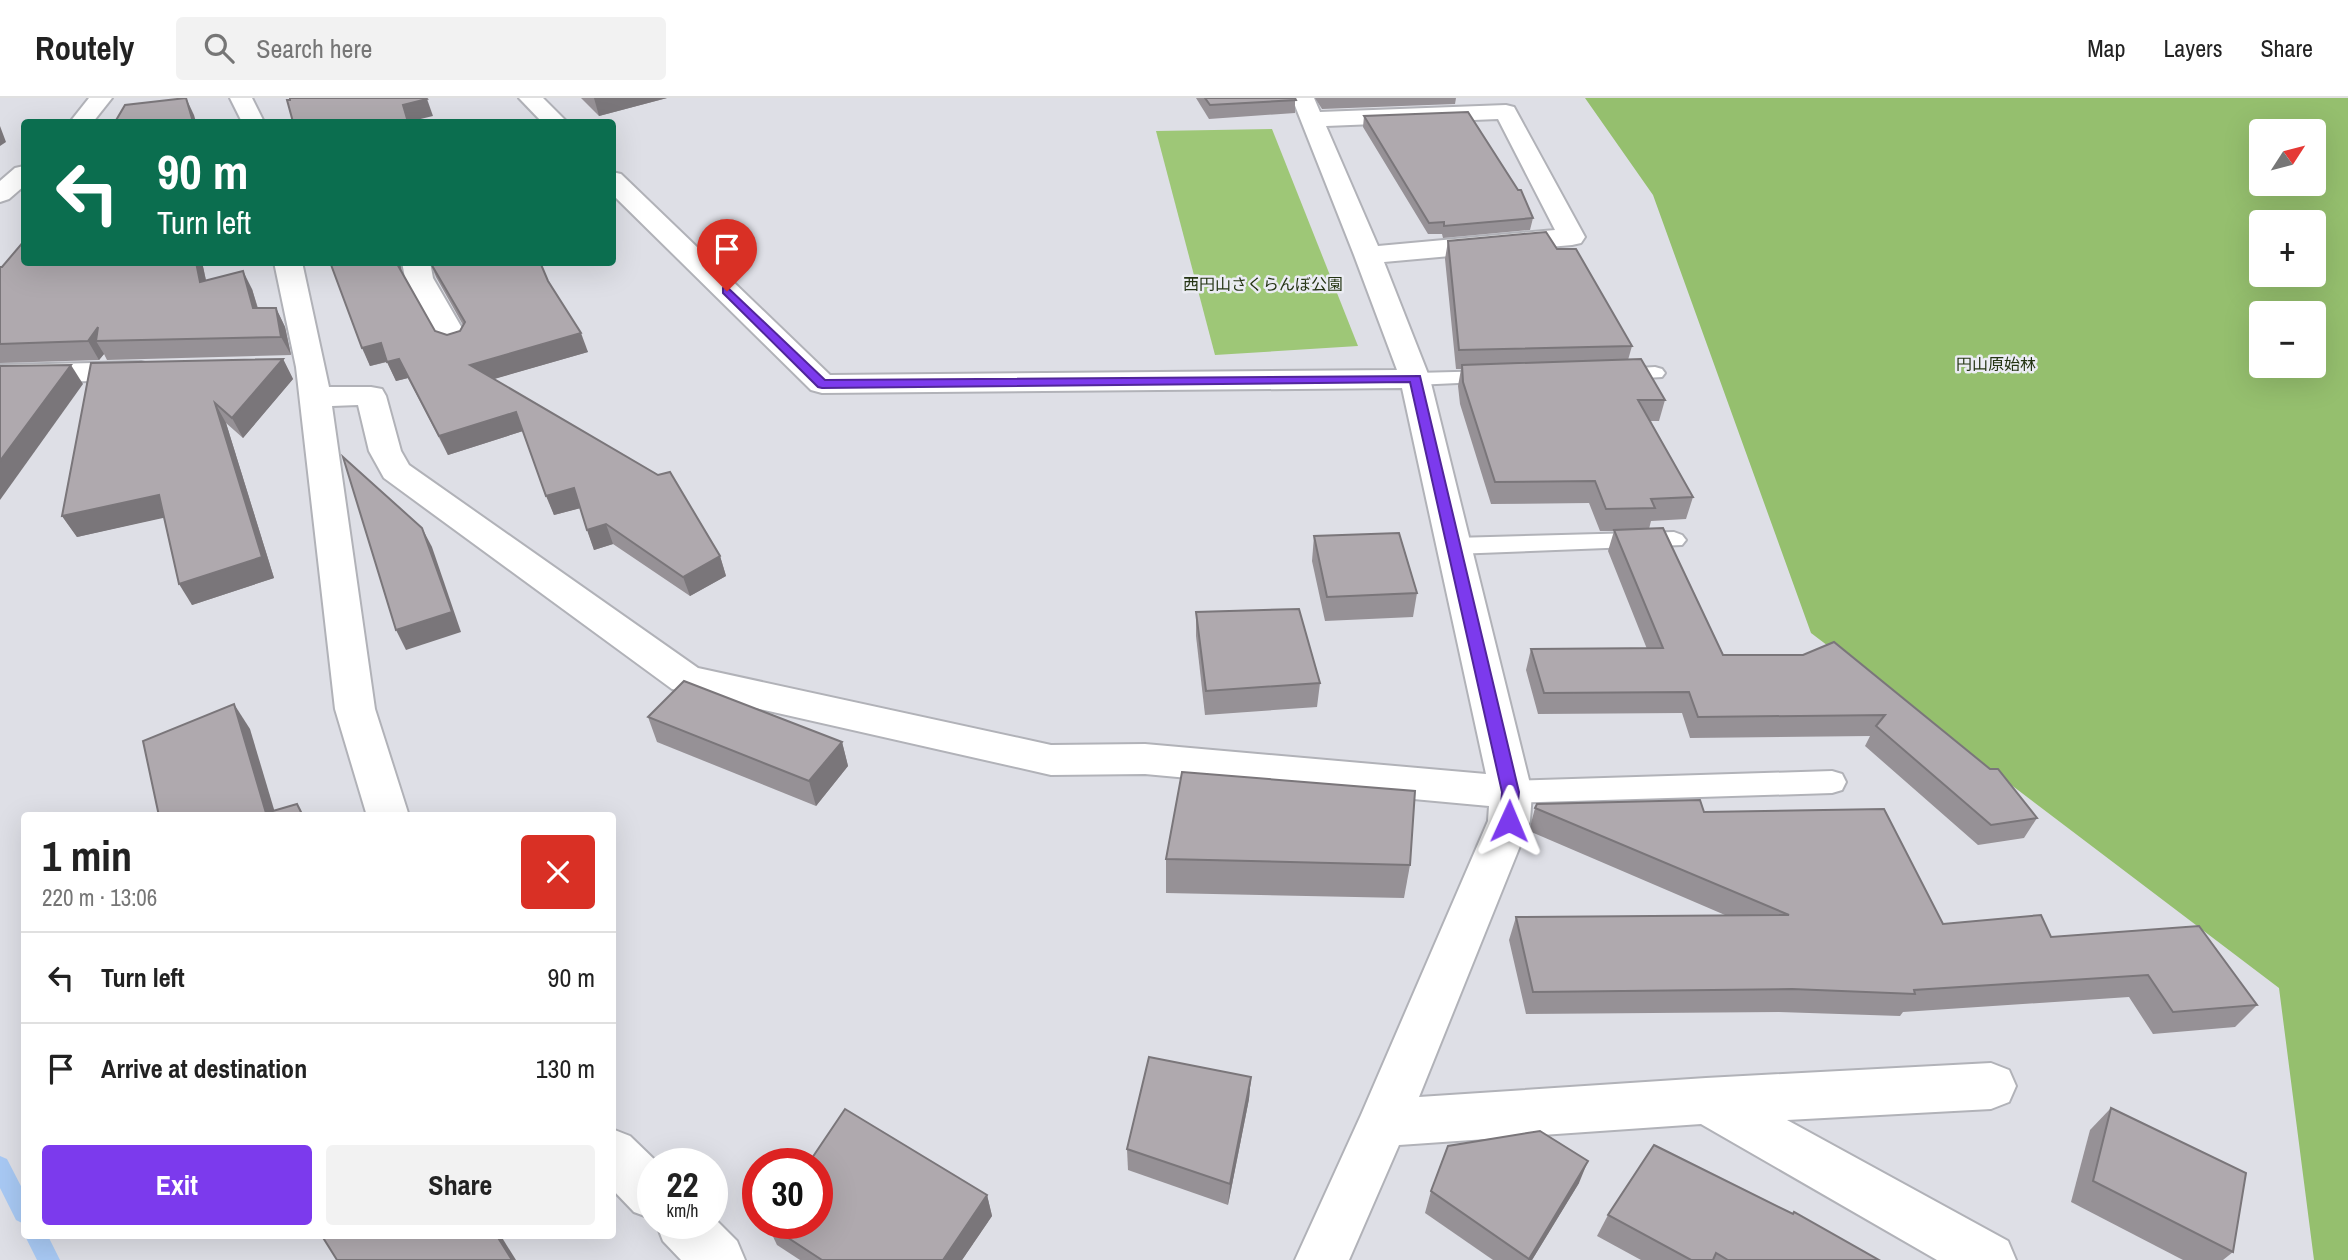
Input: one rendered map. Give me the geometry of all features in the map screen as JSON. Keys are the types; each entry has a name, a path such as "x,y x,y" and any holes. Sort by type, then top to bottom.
{"street":[{"path":"84,119 102,98"},
{"path":"241,98 252,119"},
{"path":"530,98 552,119"},
{"path":"1322,1260 1383,1123 1509,821 1511,792 1415,379 1308,108 1506,113 1572,237 1368,255"},
{"path":"0,194 21,176"},
{"path":"616,183 822,384 1415,379"},
{"path":"289,266 355,709 387,812"},
{"path":"417,266 419,278 455,342"},
{"path":"0,374 162,371"},
{"path":"304,377 371,396 385,451 396,471 686,679 1051,760 1145,759 1511,792"},
{"path":"1383,1123 1706,1101 1991,1086"},
{"path":"1706,1101 1989,1260"},
{"path":"616,1157 637,1178"},
{"path":"698,1239 718,1260"}],"lane":[{"path":"1589,374 1656,373"},
{"path":"1415,379 1509,376"},
{"path":"1454,546 1674,540"},
{"path":"1511,792 1832,782"}],"green space":[{"name":"円山原始林","path":"1585,98 2348,98 2348,1260 2314,1260 2279,988 1811,633 1653,195"},
{"name":"西円山さくらんぼ公園","path":"1272,129 1358,346 1215,355 1156,131"}],"building":[{"path":"186,98 192,119 117,119 125,105"},
{"path":"1205,98 1295,98 1296,100 1210,105"},
{"path":"427,99 403,105 407,119 292,119 287,100"},
{"path":"1468,112 1518,190 1521,190 1533,218 1444,226 1444,222 1429,223 1364,116"},
{"path":"1546,232 1557,249 1576,249 1632,346 1459,350 1448,241"},
{"path":"21,245 21,266 197,266 200,282 243,271 253,308 276,308 281,337 96,341 98,327 88,341 0,344 2,267"},
{"path":"331,266 398,266 435,331 447,335 460,331 465,322 432,266 542,266 548,281 581,333 470,365 658,475 670,472 720,556 683,577 606,524 587,530 574,488 546,496 516,412 439,436 399,359 387,362 381,343 362,348"},
{"path":"283,359 232,418 215,403 262,557 179,584 159,495 62,516 91,363"},
{"path":"1641,359 1665,400 1638,400 1693,497 1651,499 1655,508 1606,509 1595,481 1495,482 1463,382 1462,365"},
{"path":"71,365 0,461 0,366"},
{"path":"343,457 422,528 452,612 396,630"},
{"path":"1663,528 1723,655 1803,655 1834,642 1990,769 1998,769 2037,818 1991,825 1876,726 1885,715 1698,717 1689,692 1544,693 1531,649 1663,648 1614,530"},
{"path":"1399,533 1417,593 1327,597 1314,536"},
{"path":"1299,609 1320,683 1206,691 1196,612"},
{"path":"684,681 842,742 809,781 648,717"},
{"path":"234,704 266,812 158,812 143,741"},
{"path":"1182,772 1415,791 1410,865 1166,859"},
{"path":"1700,800 1704,812 1884,809 1943,924 2041,915 2051,937 2199,926 2257,1005 2173,1012 2148,975 1914,990 1915,994 1792,989 1533,992 1516,917 1789,915 1535,808 1537,804"},
{"path":"297,804 301,812 269,812"},
{"path":"1149,1057 1251,1077 1230,1184 1127,1149"},
{"path":"2111,1108 2246,1173 2233,1252 2093,1181"},
{"path":"845,1109 987,1195 943,1260 822,1260 790,1239 833,1239 833,1148 819,1148"},
{"path":"1540,1131 1588,1161 1529,1259 1431,1191 1448,1146"},
{"path":"1654,1145 1793,1214 1794,1212 1879,1260 1728,1260 1716,1253 1713,1260 1691,1260 1608,1215"},
{"path":"324,1239 499,1239 512,1260 337,1260"}],"waterway":[{"path":"0,1166 21,1207"},
{"path":"38,1239 49,1260"}],"route":[{"path":"727,291 822,384 1415,379 1511,792 1509,821"}]}
